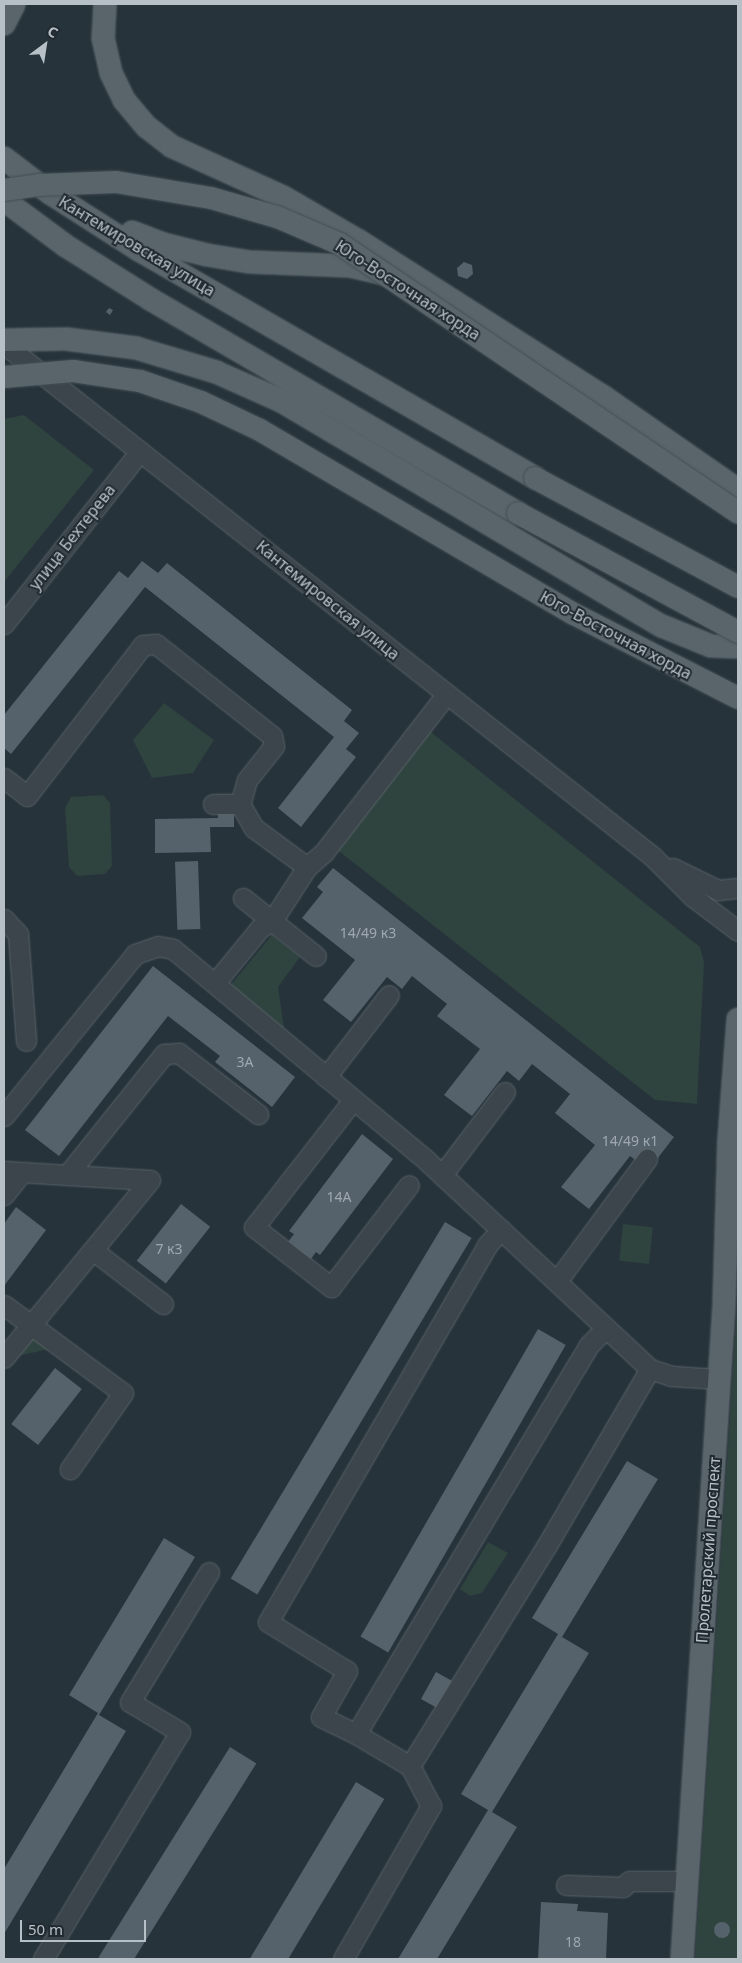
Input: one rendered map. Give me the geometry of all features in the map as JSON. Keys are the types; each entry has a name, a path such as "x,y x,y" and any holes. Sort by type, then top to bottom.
{"main road":[{"path":"105,4 103,38 111,73 124,100 148,128 171,146 285,198 453,299 604,397 738,490"},
{"name":"Кантемировская улица","path":"4,158 50,193 139,250 534,478 738,586"},
{"name":"Юго-Восточная хорда","path":"4,190 39,185 116,182 211,198 277,218 340,244 738,512"},
{"path":"50,193 163,244 250,262 350,266 393,276 453,299"},
{"name":"Кантемировская улица","path":"4,200 66,246 150,299 518,513 738,632"},
{"path":"4,340 66,339 136,348 216,372 281,400 662,626 711,646 738,646"},
{"name":"Юго-Восточная хорда","path":"4,377 73,371 140,381 201,402 260,430 572,613 738,698"},
{"name":"Пролетарский проспект","path":"682,1959 734,1135 738,1019"}],"street":[{"name":"Кантемировская улица","path":"4,344 446,696 652,856 693,897 738,931"},
{"path":"4,360 61,389"},
{"name":"улица Бехтерева","path":"4,624 140,451"},
{"path":"4,778 28,796 143,645 149,643 156,644 272,736 274,746 247,780 240,804 254,828 307,867"},
{"path":"215,982 260,928 272,920 307,867 324,852 446,696"},
{"path":"213,804 240,804"},
{"name":"Кантемировская улица","path":"652,856 703,885 718,890 738,888"},
{"path":"243,898 316,956"},
{"path":"4,919 18,934 26,1042"},
{"path":"4,1116 135,954 158,946 173,949 215,982 353,1100 418,1174 442,1174 650,1369 672,1376 718,1379"},
{"path":"326,1077 389,995"},
{"path":"68,1174 164,1054 180,1053 258,1114"},
{"path":"442,1174 505,1092"},
{"path":"353,1100 254,1227 331,1287 418,1174"},
{"path":"556,1281 647,1159"},
{"path":"4,1358 94,1251 150,1180 10,1172"},
{"path":"4,1195 18,1178 10,1172"},
{"path":"343,1959 431,1806 410,1766 321,1716 347,1671 268,1622 479,1259 502,1230"},
{"path":"94,1251 163,1304"},
{"path":"4,1305 123,1393 70,1469"},
{"path":"356,1734 589,1345 606,1328"},
{"path":"410,1766 547,1545 650,1369"},
{"path":"43,1959 180,1732 130,1702 209,1572"},
{"path":"566,1884 622,1887 629,1881 686,1881"}],"green space":[{"path":"24,415 94,470 4,582 4,419"},
{"path":"164,703 214,740 193,773 152,778 133,740"},
{"path":"427,729 700,947 704,962 697,1104 655,1100 335,848"},
{"path":"103,795 110,803 112,866 105,874 77,876 69,867 65,808 71,797"},
{"path":"272,935 300,957 278,987 285,1035 229,987"},
{"path":"623,1224 653,1227 649,1264 619,1261"},
{"path":"738,1293 738,1959 695,1959"},
{"path":"31,1332 54,1348 8,1358"},
{"path":"488,1542 508,1553 482,1593 470,1596 460,1589"}],"building":[{"path":"464,262 472,265 473,274 467,279 458,276 457,268"},
{"path":"109,308 113,310 110,315 106,312"},
{"path":"142,561 158,573 167,563 352,710 344,721 359,733 346,749 356,757 301,827 278,808 334,737 145,587 11,754 4,748 4,715 119,571 128,578"},
{"path":"218,808 234,808 234,827 210,827 211,852 155,853 155,819 218,818"},
{"path":"198,861 200,929 177,930 175,862"},
{"path":"333,868 674,1137 657,1159 647,1150 638,1162 630,1156 589,1209 561,1187 595,1145 555,1113 570,1094 532,1064 519,1081 507,1071 472,1116 444,1095 480,1049 437,1016 447,1004 412,976 402,989 387,977 351,1022 323,1000 355,960 302,918 323,892 317,887"},
{"path":"153,966 295,1077 272,1107 215,1062 220,1056 168,1016 59,1156 25,1130"},
{"path":"362,1134 393,1159 320,1255 316,1252 311,1259 288,1242 294,1234 289,1231"},
{"path":"181,1204 210,1227 166,1284 137,1261"},
{"path":"16,1207 46,1230 4,1286 4,1224"},
{"path":"445,1222 472,1238 257,1595 231,1579"},
{"path":"538,1329 566,1345 388,1652 360,1636"},
{"path":"55,1368 82,1389 38,1445 11,1424"},
{"path":"627,1461 658,1479 562,1637 589,1653 492,1812 517,1827 437,1959 398,1959 488,1810 461,1794 558,1634 532,1618"},
{"path":"164,1538 195,1557 99,1715 126,1731 4,1934 4,1869 98,1713 69,1695"},
{"path":"436,1672 452,1681 437,1708 421,1699"},
{"path":"230,1747 256,1763 134,1959 101,1959 99,1957"},
{"path":"356,1782 384,1799 288,1959 250,1959"},
{"path":"541,1902 578,1904 577,1911 608,1913 606,1959 538,1959"},
{"path":"722,1922 730,1930 722,1938 714,1930"}]}
